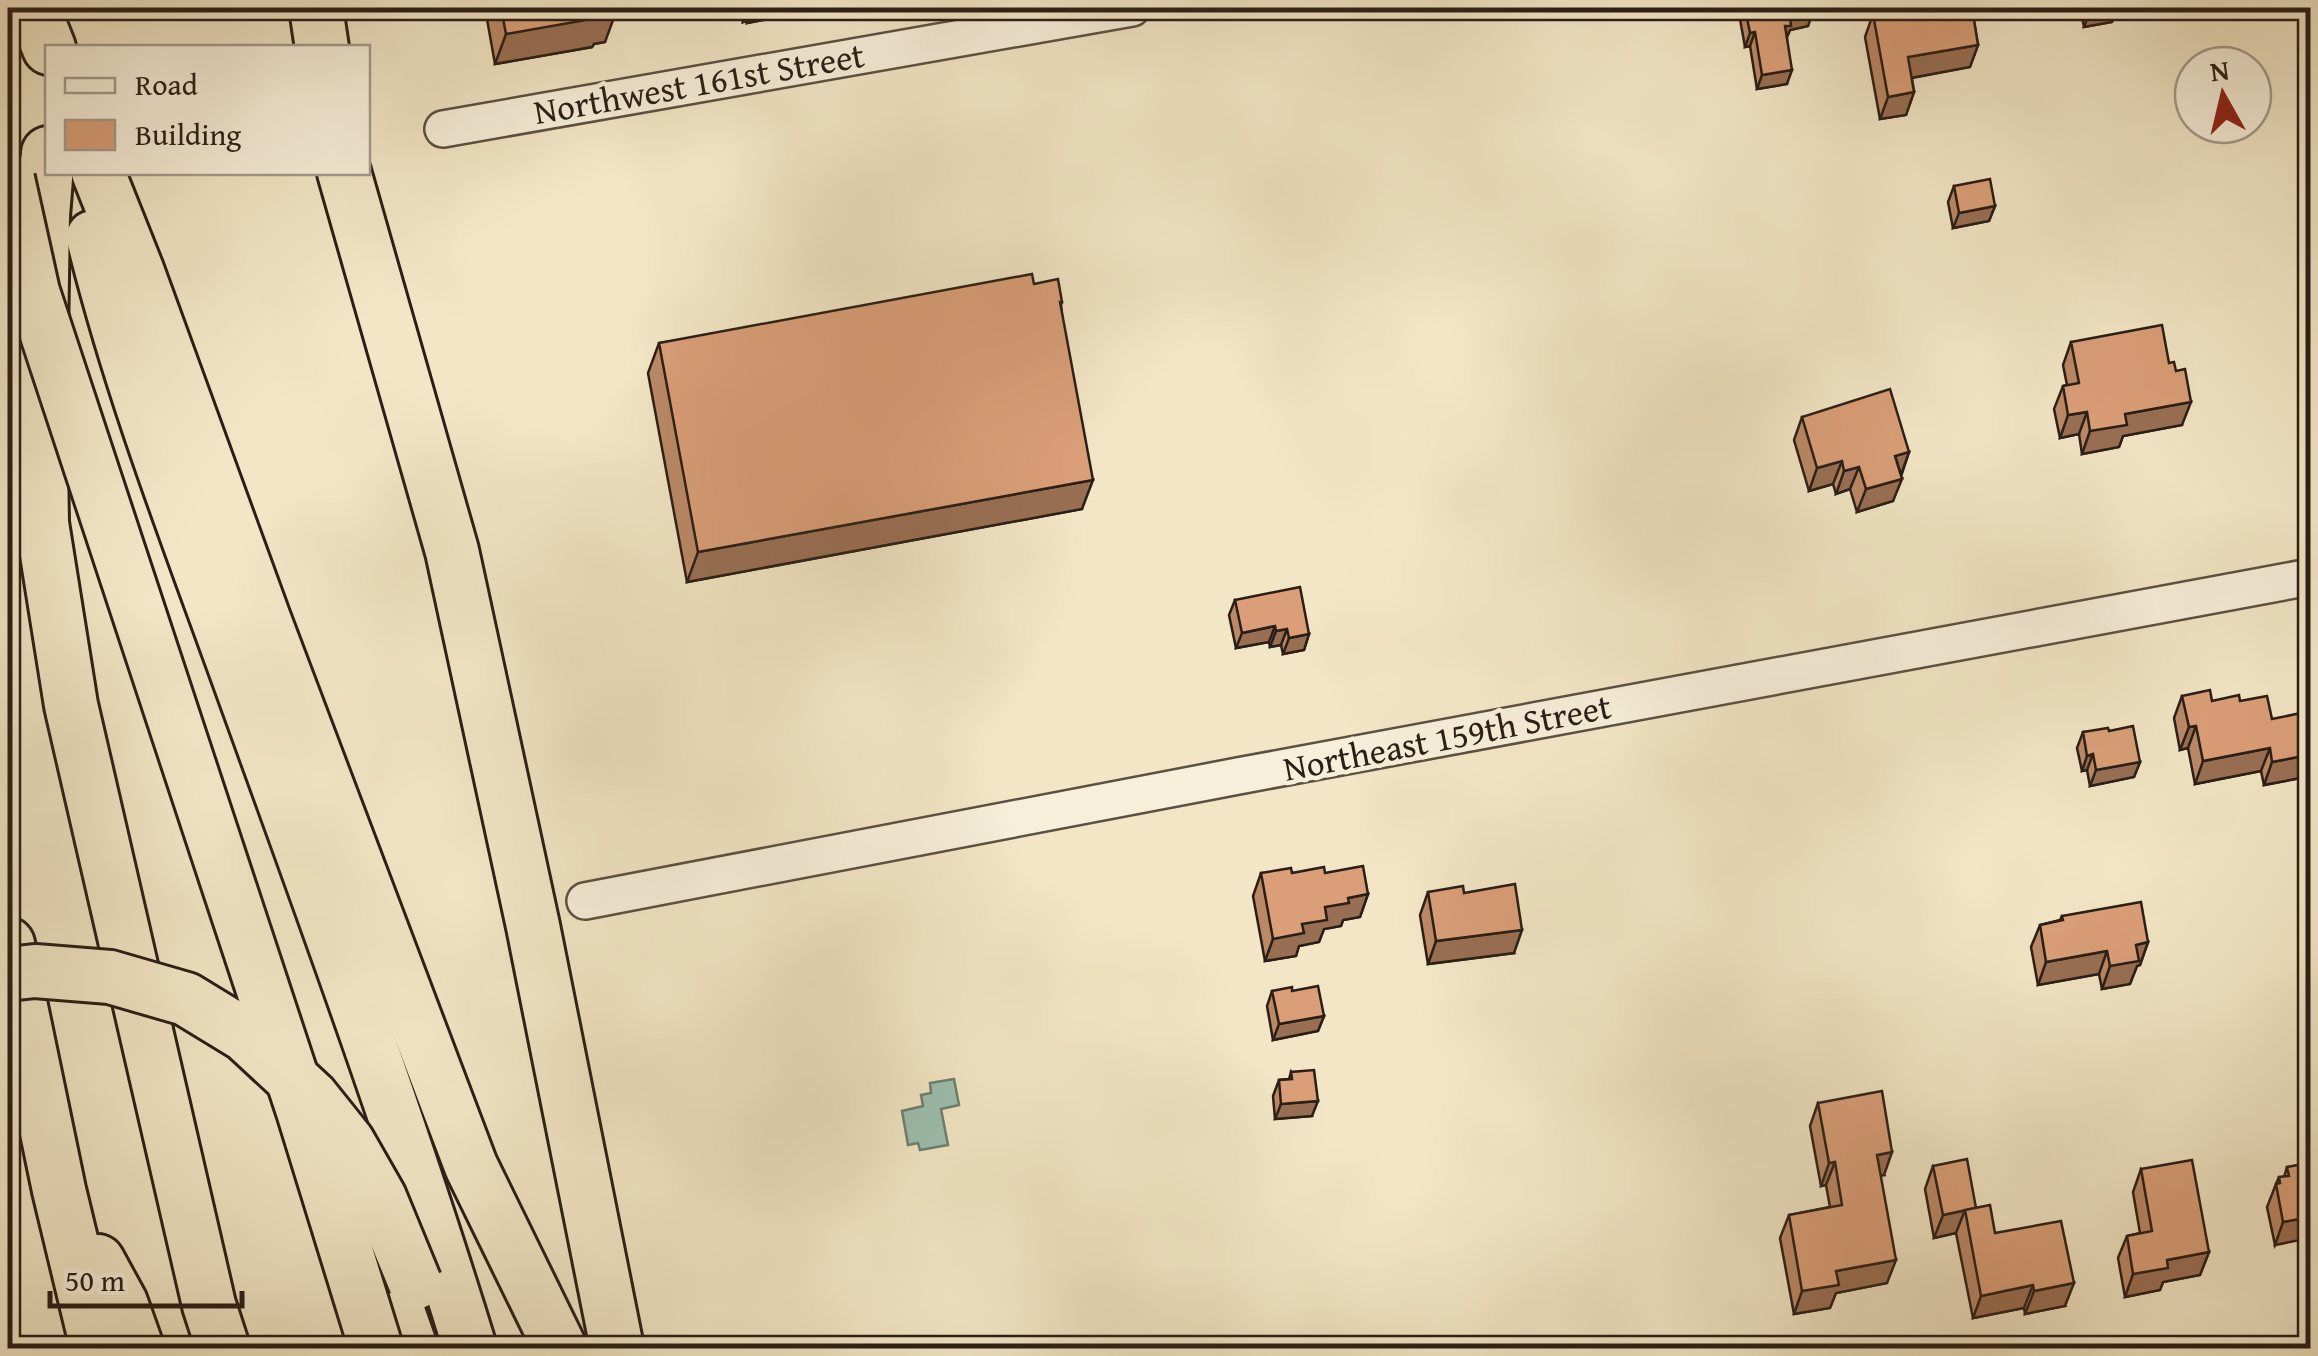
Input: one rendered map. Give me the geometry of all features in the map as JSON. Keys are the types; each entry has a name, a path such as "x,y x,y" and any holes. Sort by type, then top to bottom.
{"highway":[{"path":"33,8 50,45"},
{"path":"46,8 51,45"},
{"path":"63,45 70,8"},
{"path":"316,8 322,45"},
{"path":"342,45 344,8"},
{"path":"46,175 40,381 42,522 71,705 209,1305 223,1348"},
{"path":"78,175 106,290 142,409 325,915 417,1281 439,1348"},
{"path":"99,175 470,1166 560,1348"},
{"path":"345,175 452,551 534,926 617,1348"},
{"path":"8,179 33,292 298,1092 376,1348"},
{"path":"8,944 58,1190 97,1348"},
{"path":"8,974 35,971 110,977 186,1000 245,1035 312,1097 348,1142 380,1198 417,1281 411,1348"},
{"path":"8,1004 38,1000 106,1008 172,1029 240,1067 340,1157 417,1281 470,1348"},
{"path":"58,1190 121,1303 138,1348"},
{"path":"511,1252 533,1348"}],"street":[{"name":"Northwest 161st Street","path":"443,129 1132,8"},
{"name":"Northeast 159th Street","path":"585,901 2310,578"}],"shaded area":[{"path":"954,1079 959,1105 941,1109 948,1145 920,1150 918,1143 908,1145 902,1111 923,1106 921,1095 931,1093 930,1083"}],"building":[{"path":"501,8 615,8 616,12 506,34"},
{"path":"1745,8 1812,8 1813,12 1790,17 1791,26 1785,26 1792,70 1762,75 1755,32 1750,33"},
{"path":"1894,8 1972,8 1978,45 1908,57 1914,92 1888,97 1873,14"},
{"path":"1990,179 1995,206 1959,213 1954,186"},
{"path":"1032,274 1034,284 1058,279 1093,480 698,552 659,343"},
{"path":"2162,325 2169,363 2174,362 2176,371 2185,369 2191,402 2125,414 2127,425 2090,431 2087,412 2068,415 2063,386 2079,383 2071,342"},
{"path":"1890,389 1909,452 1895,456 1902,479 1866,489 1859,467 1844,471 1842,461 1817,468 1802,417"},
{"path":"1300,587 1309,634 1289,638 1287,629 1276,631 1275,626 1242,633 1235,600"},
{"path":"2210,690 2212,701 2239,695 2240,701 2267,696 2272,719 2301,713 2309,755 2272,762 2270,748 2203,761 2196,726 2189,727 2182,696"},
{"path":"2133,726 2140,762 2096,770 2093,754 2087,756 2083,732"},
{"path":"1363,866 1368,894 1348,898 1349,903 1325,907 1327,920 1302,924 1304,933 1273,939 1261,873 1324,867 1325,873"},
{"path":"1515,884 1522,930 1436,941 1428,892 1463,886 1464,893"},
{"path":"2141,902 2148,942 2136,945 2139,961 2110,966 2107,951 2046,962 2040,925 2063,920 2062,916"},
{"path":"1318,986 1324,1016 1279,1024 1272,991"},
{"path":"1314,1070 1318,1101 1281,1104 1279,1080 1292,1079 1291,1072"},
{"path":"1882,1091 1892,1152 1877,1155 1896,1260 1836,1271 1839,1285 1802,1291 1789,1215 1842,1205 1835,1162 1829,1163 1818,1103"},
{"path":"2310,1157 2310,1217 2283,1222 2276,1184 2280,1183 2279,1177 2289,1176 2287,1167 2303,1164 2302,1158"},
{"path":"1967,1159 1976,1208 1943,1215 1933,1166"},
{"path":"2192,1160 2209,1252 2167,1260 2168,1268 2133,1274 2127,1236 2152,1231 2141,1169"},
{"path":"1990,1205 1995,1233 2061,1221 2074,1283 2034,1291 2033,1285 1981,1296 1965,1210"}]}
